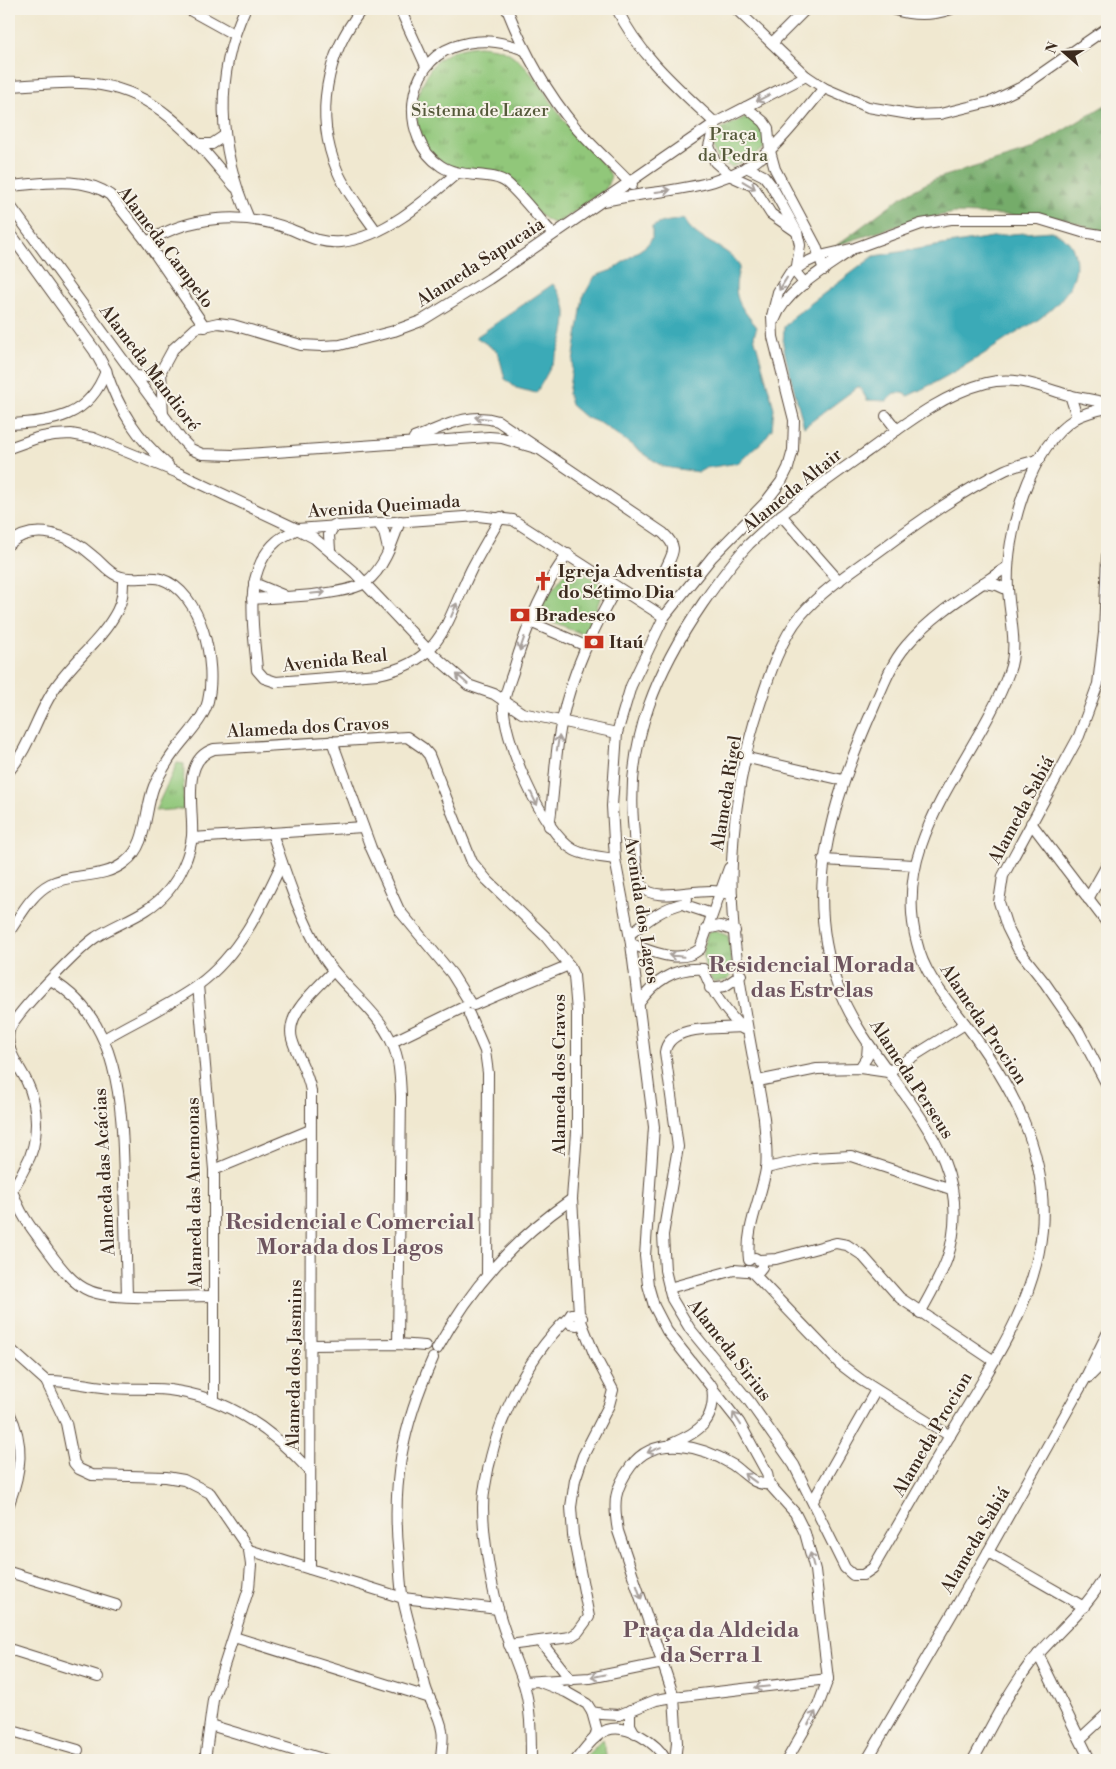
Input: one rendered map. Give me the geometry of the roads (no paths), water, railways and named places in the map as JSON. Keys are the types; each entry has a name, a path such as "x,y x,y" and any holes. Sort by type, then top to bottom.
{"street":[{"path":"188,9 235,35"},
{"path":"245,9 235,35 225,83 224,136 235,187 249,219"},
{"path":"362,9 342,38 332,62 327,82 326,127 337,170 376,231"},
{"path":"400,9 426,66"},
{"path":"507,9 524,50 576,128 628,181 645,193"},
{"path":"617,9 630,31 657,68 715,123"},
{"path":"736,9 806,76 824,88 868,107 890,112 940,114 964,110 993,101 1022,87 1107,28"},
{"path":"772,43 806,9"},
{"path":"892,9 911,14 926,15 952,9"},
{"path":"524,50 506,43 474,42 449,48 437,55 426,66 413,101 413,119 417,134 434,160 441,166 457,173 501,179 553,234"},
{"path":"795,228 771,214 753,186 721,169 710,155 709,139 715,123 806,76"},
{"path":"9,86 86,84 116,89 151,102 188,132 235,187"},
{"path":"598,202 645,193 689,188 731,176 770,151 824,88"},
{"path":"746,107 764,122 770,136 770,151 780,180 802,219 820,256 824,270"},
{"name":"Alameda Sapucaia","path":"161,371 173,348 183,337 196,328 218,323 233,325 301,344 322,346 340,345 394,331 421,320 448,306 715,123"},
{"path":"198,144 212,144 224,136"},
{"path":"746,167 764,176 795,228 800,244 796,268 797,276 805,284"},
{"path":"147,242 165,232 200,221 222,218 249,219 272,224 310,239 331,242 355,239 376,231 434,192 457,173"},
{"path":"771,185 780,180"},
{"name":"Alameda Campelo","path":"14,186 84,184 110,195 147,242 205,327"},
{"path":"9,205 14,186"},
{"name":"Alameda Mandioré","path":"9,205 136,376 163,416 191,449 202,454 233,455 404,442 502,438 539,449"},
{"path":"795,228 802,219"},
{"name":"Avenida dos Lagos","path":"769,1484 767,1473 750,1440 712,1385 667,1331 654,1306 648,1285 645,1256 654,1127 630,939 614,859 612,806 617,734 631,686 664,617 712,557 765,502 781,482 788,468 793,450 794,420 777,357 772,327 773,304 778,292 796,268 820,256 855,248 921,224 951,219 1039,219 1082,232 1107,236"},
{"path":"9,232 90,345 106,371 100,386 92,398 74,412 31,423 9,424"},
{"name":"Avenida dos Lagos","path":"772,327 778,309 805,284 855,248"},
{"name":"Avenida Queimada","path":"106,371 122,412 138,436 176,472"},
{"path":"136,376 150,377 161,371 163,416"},
{"name":"Alameda Altair","path":"721,890 659,894 650,893 641,885 637,868 632,802 633,771 638,741 650,699 675,644 720,578 748,545 781,515 897,430 956,394 985,383 1017,380 1107,403"},
{"path":"1070,395 1077,418"},
{"name":"Alameda Procion","path":"853,1575 863,1575 873,1568 994,1361 1022,1308 1034,1274 1042,1228 1042,1196 1034,1148 1025,1120 1014,1097 965,1024 940,993 925,965 916,943 912,911 914,865 930,822 994,705 1010,671 1013,647 1007,567 1017,517 1033,471 1054,436 1077,418 1107,408"},
{"path":"886,416 897,430"},
{"name":"Alameda Mandioré","path":"404,442 466,417 487,418 506,426 673,542 674,550 665,570"},
{"path":"502,438 506,426"},
{"path":"441,428 444,440"},
{"name":"Avenida Queimada","path":"9,448 37,438 71,434 98,440 127,450 275,517 297,529 478,516 501,517 525,526 664,617"},
{"path":"127,450 138,436"},
{"name":"Alameda Rigel","path":"950,1436 876,1390 826,1352 769,1288 755,1265 750,1240 752,1219 766,1168 764,1118 735,931 732,862 735,812 744,757 763,694 790,631 814,602 904,532 949,503 1006,470 1040,459"},
{"path":"781,515 839,582"},
{"path":"275,517 281,533 278,541"},
{"name":"Avenida Real","path":"297,529 278,541 261,562 254,582 252,599 257,670 269,680 276,682 394,671 409,664 440,638 472,568 501,517"},
{"path":"378,522 384,532 388,549"},
{"path":"252,599 344,590 365,583 377,570 400,522"},
{"path":"330,550 329,535 334,525"},
{"path":"297,529 330,550 365,583 428,650 468,685 494,694 522,713 562,720 617,734"},
{"path":"9,544 25,534 48,533 84,548 112,573 123,578 159,579 174,585 186,597 199,618 210,678 208,702 196,723 174,752 155,785 146,811 142,836 134,854 109,872 64,879 49,885 32,899 9,932"},
{"path":"568,554 545,591 530,622 504,701 507,730 532,796 549,826 574,850 614,859"},
{"name":"Alameda Sabiá","path":"1107,556 1106,632 1098,684 1079,736 1003,876 1000,888 1001,913 1018,949 1045,983 1079,1032 1107,1085"},
{"name":"Alameda Perseus","path":"920,1313 941,1274 950,1245 953,1230 951,1189 935,1138 868,1044 838,988 825,941 822,912 824,860 833,812 843,780 896,659 920,631 942,612 1007,567"},
{"path":"355,573 377,570"},
{"path":"344,590 350,584 355,573"},
{"path":"9,771 28,742 56,687 75,660 108,626 114,617 123,593 123,578"},
{"path":"254,582 287,597"},
{"path":"983,583 997,585 1008,590"},
{"path":"549,826 562,720 573,678 586,646 617,587"},
{"path":"530,622 586,646"},
{"name":"Alameda dos Cravos","path":"192,838 192,783 195,764 205,752 214,749 407,737 423,748 434,765 475,866 546,937 569,966 576,990 577,1132 572,1199 577,1300 575,1319"},
{"path":"332,741 387,887 399,910 452,974 470,1009 485,1051 488,1073 487,1273"},
{"path":"744,757 843,780"},
{"path":"1031,823 1107,923"},
{"path":"213,1296 127,1296 90,1292 79,1285 30,1227 21,1213 11,1190 28,1162 36,1131 31,1094 11,1055 9,1031 14,1021 51,980 95,938 149,910 162,899 182,871 192,838 363,827"},
{"path":"272,833 306,924 333,971 375,1017 392,1042 400,1075 401,1089 398,1344"},
{"path":"824,860 914,865"},
{"path":"732,862 700,949 703,970 710,988 724,1009 750,1036"},
{"path":"104,1039 198,985 223,962 254,922 282,863"},
{"path":"1088,899 1107,865"},
{"path":"721,890 732,896"},
{"path":"692,892 685,903 669,907 655,914 630,939 677,957 690,956 700,949"},
{"path":"685,903 686,906 712,914"},
{"path":"706,929 720,926 735,931"},
{"path":"392,1042 569,966"},
{"path":"639,1003 650,989 672,973 688,968 703,970"},
{"name":"Alameda dos Jasmins","path":"310,1569 311,1090 308,1075 292,1039 291,1022 298,1011 333,971"},
{"path":"710,988 725,986 741,975"},
{"name":"Alameda das Acácias","path":"51,980 75,998 104,1039 119,1094 127,1296"},
{"name":"Alameda das Anemonas","path":"198,985 214,1170 214,1401"},
{"path":"704,1030 717,1024 724,1009"},
{"path":"704,1030 738,1025 747,1015"},
{"path":"758,1081 817,1068 860,1068 888,1072 965,1024"},
{"name":"Alameda Sirius","path":"704,1030 680,1033 670,1040 666,1046 678,1147 663,1235 662,1252 669,1288 677,1311 749,1401 794,1464 840,1561 853,1575"},
{"path":"860,1068 867,1057 868,1044"},
{"path":"214,1170 310,1130"},
{"path":"766,1168 813,1158 851,1156 951,1189"},
{"path":"929,1181 938,1178 945,1167"},
{"path":"441,1760 443,1731 436,1709 427,1697 417,1647 403,1598 396,1532 395,1497 399,1461 415,1399 427,1371 429,1351 444,1338 487,1273 531,1230 572,1199"},
{"path":"669,1288 819,1246 836,1243 847,1245 862,1255 890,1288 920,1313 994,1361"},
{"path":"509,1645 570,1637 578,1632 589,1617 573,1535 571,1506 575,1480 583,1456 609,1406 613,1390 586,1334 575,1319 558,1329 537,1354 518,1385 503,1419 491,1456 484,1494 486,1533 498,1609 509,1645 523,1682 531,1722 531,1760"},
{"name":"Alameda Sabiá","path":"867,1760 988,1552 1084,1381 1107,1334"},
{"path":"311,1344 398,1344 429,1351"},
{"path":"9,1348 46,1381 66,1423 74,1464 79,1469 92,1475 184,1480 210,1493 249,1550 251,1564 248,1588 216,1691 205,1760"},
{"path":"1084,1381 1107,1359"},
{"path":"46,1381 69,1381 110,1388 177,1391 214,1401 251,1419 292,1452 309,1470"},
{"path":"675,1760 677,1743 674,1697 618,1531 614,1508 617,1489 636,1459 652,1449 671,1444 695,1434 705,1422 713,1406 712,1385"},
{"path":"813,1501 876,1390"},
{"path":"9,1412 19,1440 20,1470 9,1504"},
{"path":"671,1444 709,1453 732,1465 759,1484 769,1484 795,1513 805,1533 814,1570 828,1679 818,1706 787,1760"},
{"path":"249,1550 403,1598 498,1609"},
{"path":"988,1552 1084,1606"},
{"path":"9,1572 116,1605"},
{"path":"973,1760 1019,1679 1038,1654 1084,1606 1107,1572"},
{"path":"234,1637 427,1697"},
{"path":"541,1642 571,1680"},
{"path":"9,1649 98,1677"},
{"path":"1038,1654 1090,1760"},
{"path":"523,1682 571,1680 663,1663"},
{"path":"592,1712 610,1715 656,1700 674,1697 828,1679"},
{"path":"540,1682 580,1699 592,1712 597,1730 595,1738"},
{"path":"630,1710 630,1725 635,1734"},
{"path":"1080,1739 1107,1714"},
{"path":"210,1725 326,1760"},
{"path":"576,1760 595,1738 607,1730 616,1729 635,1734 657,1748 666,1760"},
{"path":"9,1730 78,1750"}],"water":[{"path":"684,218 695,233 727,253 740,266 736,292 741,306 757,327 754,336 774,408 772,429 763,441 738,463 706,468 699,472 664,467 657,463 602,424 585,417 571,405 568,394 583,297 595,276 612,270 647,245 652,238 652,227 664,222"},
{"path":"1051,231 1064,237 1070,243 1074,251 1076,264 1073,280 1065,294 1044,316 960,368 908,396 902,393 894,393 887,401 867,400 859,386 804,427 783,344 784,327 794,316 874,256 1011,234"},
{"path":"553,284 563,299 566,311 565,326 560,346 536,393 516,388 505,379 498,352 476,337"}],"place":[{"name":"Igreja Adventista do Sétimo Dia","path":"543,581"},
{"name":"Bradesco","path":"520,615"},
{"name":"Itaú","path":"594,642"}],"district":[{"name":"Residencial Morada das Estrelas","path":"812,976"},
{"name":"Residencial e Comercial Morada dos Lagos","path":"350,1234"},
{"name":"Praça da Aldeida da Serra 1","path":"711,1642"}],"park label":[{"name":"Sistema de Lazer","path":"480,110"},
{"name":"Praça da Pedra","path":"733,144"}]}
